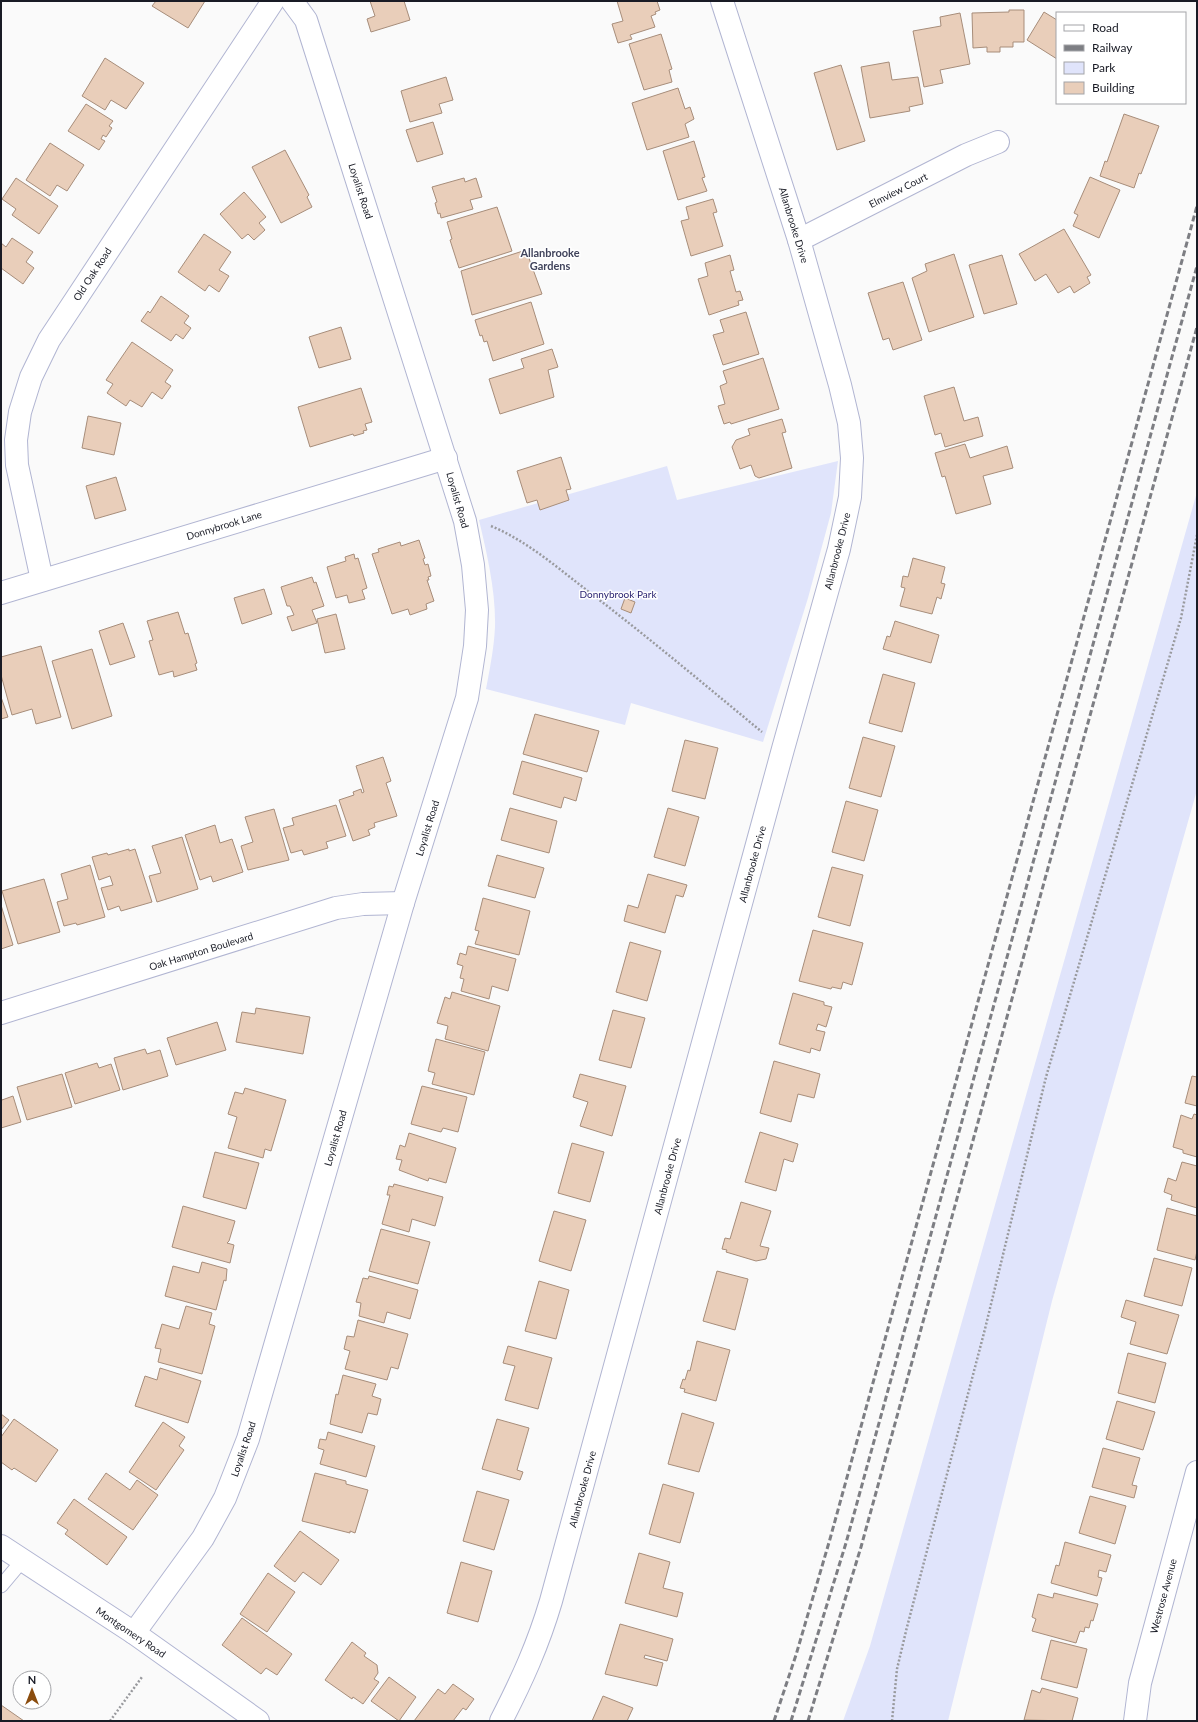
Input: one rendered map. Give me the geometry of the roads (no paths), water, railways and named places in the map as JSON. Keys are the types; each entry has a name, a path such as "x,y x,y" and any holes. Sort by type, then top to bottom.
{"street":[{"name":"Old Oak Road","path":"42,580 17,465 16,440 20,412 31,376 49,340 273,1"},
{"name":"Loyalist Road","path":"134,1633 203,1538 225,1498 239,1464 255,1416 403,903 466,698 476,646 477,610 473,565 465,521 306,20 292,1"},
{"name":"Allanbrooke Drive","path":"501,1721 524,1678 551,1601 783,749 839,549 850,497 852,458 849,423 840,385 799,240 722,1"},
{"name":"Elmview Court","path":"799,240 966,155 998,142"},
{"name":"Donnybrook Lane","path":"1,592 446,458"},
{"name":"Oak Hampton Boulevard","path":"1,1013 336,908 363,904 403,903"},
{"name":"Westrose Avenue","path":"1135,1721 1140,1683 1197,1472"},
{"name":"Montgomery Road","path":"1,1546 134,1633 258,1721"}],"lane":[{"path":"1,1586 22,1561"}],"railway":[{"path":"774,1721 796,1655 830,1539 1197,206"},
{"path":"791,1721 846,1543 1197,266"},
{"path":"808,1721 861,1547 1197,327"}],"district":[{"name":"Allanbrooke Gardens","path":"550,259"}],"park label":[{"name":"Donnybrook Park","path":"618,594"}]}
